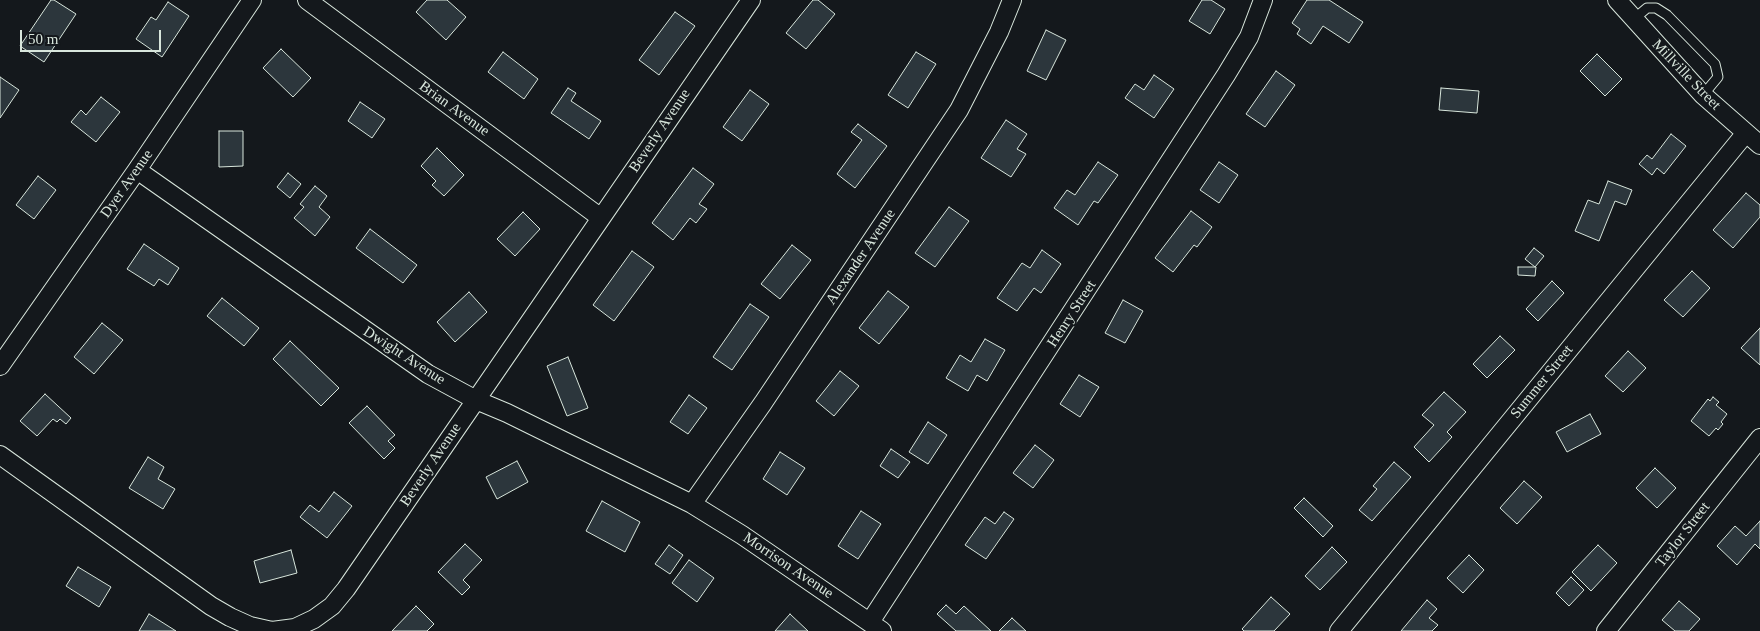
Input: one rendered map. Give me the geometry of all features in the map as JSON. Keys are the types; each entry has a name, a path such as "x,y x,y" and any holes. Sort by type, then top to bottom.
{"street":[{"name":"Dyer Avenue","path":"0,366 137,170 252,0"},
{"name":"Brian Avenue","path":"307,0 601,218"},
{"name":"Beverly Avenue","path":"0,455 217,610 250,626 272,631 294,628 314,619 326,610 346,589 751,0"},
{"name":"Alexander Avenue","path":"692,504 763,404 952,122 1000,32 1012,0"},
{"name":"Henry Street","path":"876,626 1226,75 1249,37 1263,0"},
{"name":"Millville Street","path":"1617,0 1702,95 1760,145"},
{"name":"Summer Street","path":"1339,631 1745,134"},
{"name":"Dwight Avenue","path":"137,170 428,374 476,400 507,413 692,504"},
{"name":"Taylor Street","path":"1606,631 1760,438"},
{"name":"Morrison Avenue","path":"692,504 742,535 876,626"}],"lane":[{"path":"1634,19 1647,8 1656,8 1667,15 1716,64 1718,77 1702,95"}],"building":[{"path":"51,0 76,14 44,62 20,46"},
{"path":"427,0 447,0 466,17 446,40 416,12"},
{"path":"813,0 818,0 835,14 806,49 786,33"},
{"path":"1202,0 1211,0 1225,9 1210,34 1189,21"},
{"path":"1307,0 1329,0 1363,22 1349,43 1323,26 1311,44 1297,34 1300,29 1292,23"},
{"path":"168,2 189,16 162,57 136,39 151,17 156,20"},
{"path":"675,12 695,26 659,75 639,60"},
{"path":"1046,30 1066,40 1046,80 1027,71"},
{"path":"281,49 311,78 293,97 263,68"},
{"path":"503,52 538,79 524,99 488,72"},
{"path":"916,52 936,64 908,108 888,95"},
{"path":"1597,54 1622,79 1605,96 1580,71"},
{"path":"1276,71 1295,85 1265,127 1246,114"},
{"path":"1154,75 1174,89 1154,118 1125,98 1135,84 1144,90"},
{"path":"0,77 19,90 0,118"},
{"path":"568,88 576,93 571,101 601,121 589,139 551,113"},
{"path":"1441,88 1479,91 1477,113 1439,110"},
{"path":"750,90 769,104 742,141 723,127"},
{"path":"101,97 120,112 96,142 71,122 81,110 86,115"},
{"path":"360,102 385,119 372,138 348,121"},
{"path":"1006,120 1027,134 1017,149 1026,154 1011,177 981,158"},
{"path":"858,124 887,146 855,188 837,174 862,140 851,132"},
{"path":"219,131 243,131 243,166 219,167"},
{"path":"1671,134 1686,146 1664,174 1657,168 1652,175 1639,164 1647,155 1652,159"},
{"path":"437,148 464,175 444,196 432,185 436,181 421,166"},
{"path":"1098,162 1118,175 1098,203 1094,201 1078,225 1054,208 1067,190 1075,195"},
{"path":"1219,162 1238,175 1219,203 1200,190"},
{"path":"693,168 714,184 699,204 707,209 696,223 690,218 673,240 652,223"},
{"path":"288,173 301,184 290,198 277,187"},
{"path":"38,176 56,190 34,219 16,205"},
{"path":"1608,181 1632,190 1626,205 1615,201 1599,241 1575,231 1588,200 1599,204"},
{"path":"315,186 327,196 319,207 330,217 315,236 294,218 304,207 300,204"},
{"path":"1746,193 1760,205 1760,217 1733,248 1713,230"},
{"path":"949,207 969,221 935,267 915,253"},
{"path":"1191,211 1212,227 1197,247 1194,245 1173,272 1155,258"},
{"path":"523,212 540,229 515,256 497,239"},
{"path":"370,229 417,265 403,283 356,248"},
{"path":"144,244 179,268 168,285 159,279 154,286 127,269"},
{"path":"792,245 811,260 780,299 761,284"},
{"path":"1534,248 1544,256 1535,267 1525,259"},
{"path":"1042,250 1061,264 1041,293 1034,288 1017,311 997,298 1022,263 1030,268"},
{"path":"632,251 654,267 614,321 593,305"},
{"path":"1518,267 1536,267 1535,276 1518,275"},
{"path":"1692,271 1710,288 1683,317 1664,300"},
{"path":"1552,281 1564,293 1538,321 1526,309"},
{"path":"888,291 909,307 879,344 859,328"},
{"path":"469,292 487,312 455,342 437,322"},
{"path":"222,298 259,328 244,346 207,316"},
{"path":"1123,300 1143,311 1125,343 1105,333"},
{"path":"750,304 769,317 732,370 713,357"},
{"path":"102,323 123,340 94,374 74,357"},
{"path":"1760,328 1760,365 1741,348"},
{"path":"1500,336 1515,350 1487,378 1473,364"},
{"path":"985,339 1005,350 987,381 977,375 968,391 946,378 960,355 971,362"},
{"path":"290,341 339,388 321,406 273,359"},
{"path":"1628,351 1646,368 1623,392 1605,376"},
{"path":"568,357 588,408 567,416 547,366"},
{"path":"840,371 859,386 834,416 816,401"},
{"path":"1079,375 1099,387 1080,417 1060,404"},
{"path":"1444,392 1466,412 1447,432 1452,437 1429,462 1414,447 1434,425 1422,415"},
{"path":"45,394 71,418 66,424 60,419 57,422 53,419 37,436 20,421"},
{"path":"689,395 707,408 688,434 670,422"},
{"path":"1713,397 1719,402 1716,405 1727,414 1721,422 1723,424 1718,430 1716,428 1709,436 1691,421 1708,399 1710,401"},
{"path":"367,406 395,435 388,441 395,448 384,459 349,423"},
{"path":"1590,414 1601,434 1567,452 1556,432"},
{"path":"928,422 947,435 928,464 909,452"},
{"path":"1035,445 1054,460 1033,488 1013,473"},
{"path":"891,449 910,462 898,478 880,466"},
{"path":"780,452 805,468 787,495 763,479"},
{"path":"148,457 164,467 158,479 175,489 163,509 129,488"},
{"path":"517,461 528,482 497,499 486,477"},
{"path":"1394,462 1411,477 1372,521 1359,510 1377,489 1373,486"},
{"path":"1655,468 1676,488 1657,508 1636,488"},
{"path":"1524,481 1542,497 1517,524 1500,508"},
{"path":"334,492 352,506 327,538 300,517 310,505 319,512"},
{"path":"1304,498 1333,526 1323,537 1294,508"},
{"path":"602,501 640,522 625,552 586,531"},
{"path":"861,511 881,524 858,559 838,546"},
{"path":"1004,512 1014,519 986,559 965,545 985,517 995,524"},
{"path":"1760,521 1760,549 1755,544 1737,565 1717,546 1735,526 1746,536"},
{"path":"465,544 482,560 463,580 470,587 462,595 438,572"},
{"path":"669,545 683,555 670,574 655,564"},
{"path":"1598,545 1617,563 1591,591 1572,572"},
{"path":"1332,547 1347,562 1320,590 1305,576"},
{"path":"291,550 297,573 260,583 254,561"},
{"path":"1469,555 1484,570 1463,593 1447,578"},
{"path":"689,560 714,578 697,602 672,583"},
{"path":"78,567 111,587 99,607 66,586"},
{"path":"1571,577 1584,590 1569,606 1556,593"},
{"path":"1271,597 1290,614 1274,631 1244,631 1242,629"},
{"path":"1427,600 1437,609 1429,618 1438,625 1432,631 1401,631"},
{"path":"1679,601 1700,619 1689,631 1675,631 1662,620"},
{"path":"946,605 956,614 964,606 991,631 956,631 937,614"},
{"path":"416,606 434,624 427,631 392,631"},
{"path":"149,614 176,631 139,631"},
{"path":"790,614 808,631 775,631"},
{"path":"1012,618 1026,631 999,631"}]}
